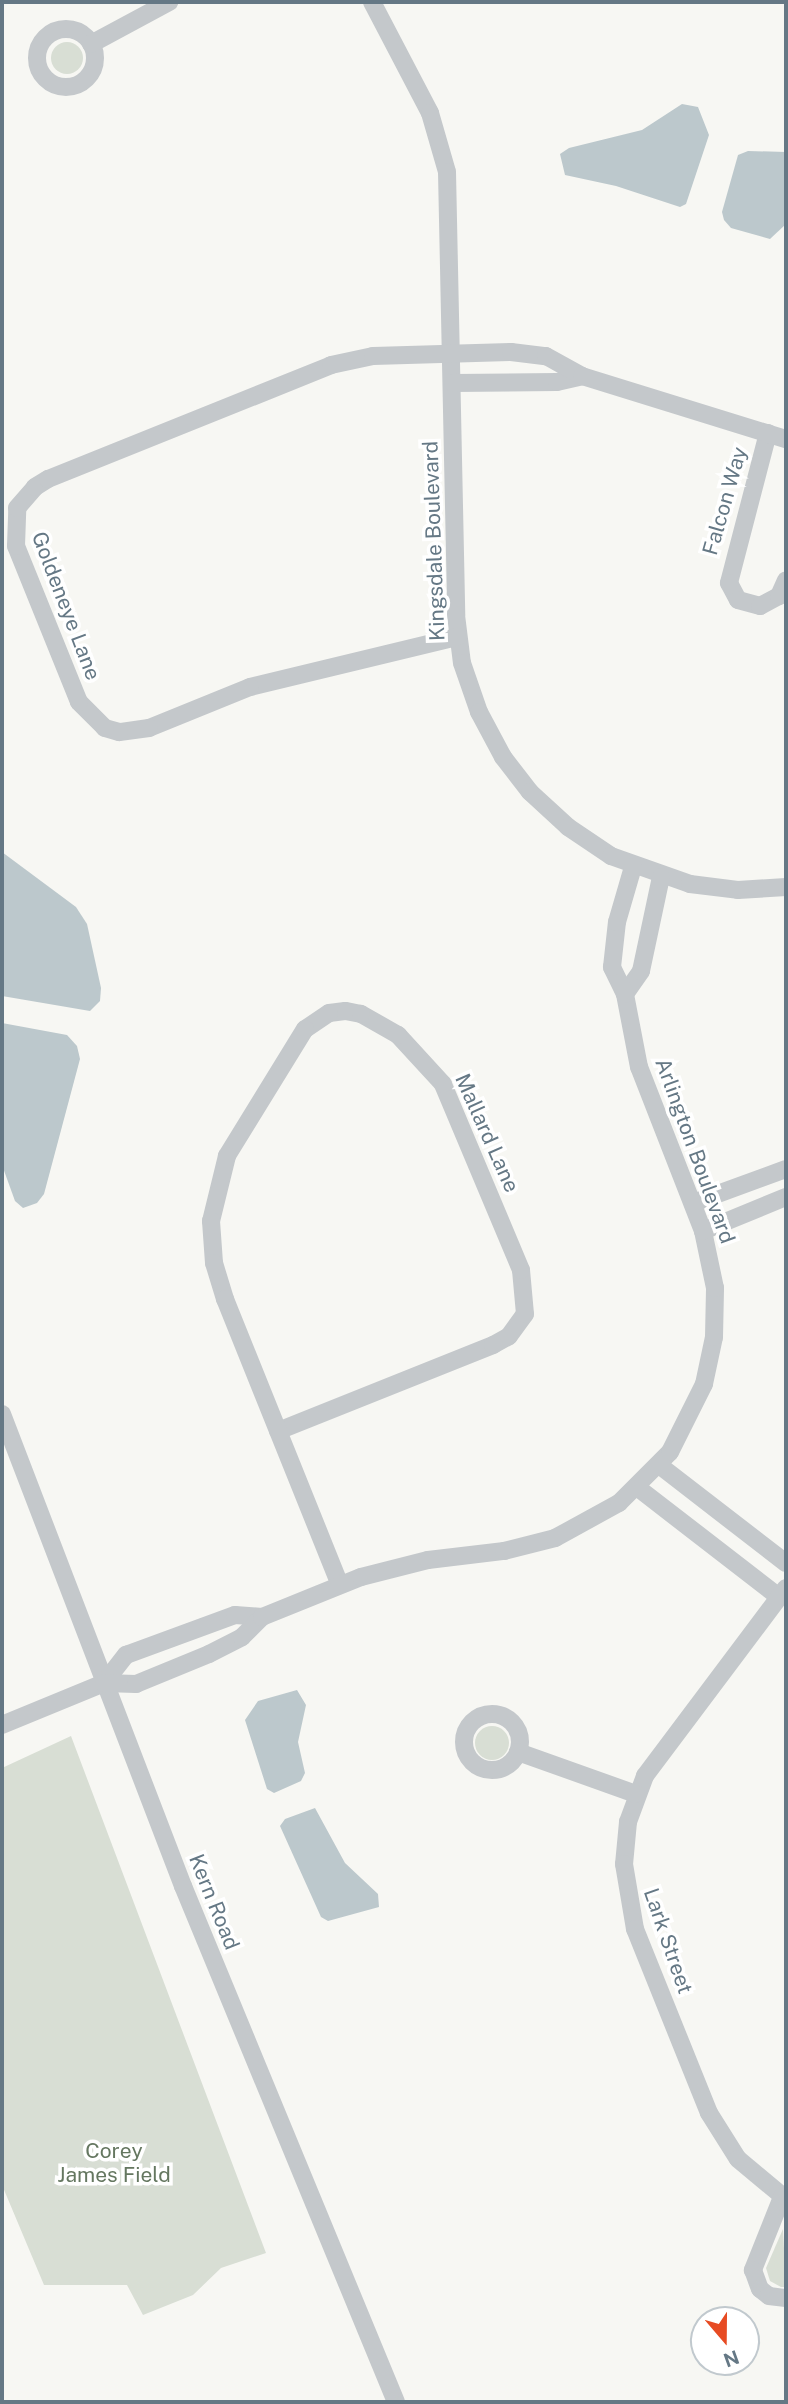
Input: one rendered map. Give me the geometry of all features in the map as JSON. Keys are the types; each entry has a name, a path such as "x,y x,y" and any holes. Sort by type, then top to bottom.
{"street":[{"path":"92,44 169,2"},
{"name":"Kingsdale Boulevard","path":"372,2 420,91 444,151 451,217 457,637 479,712 518,778 568,827 634,867 661,877 713,888 786,887"},
{"name":"Goldeneye Lane","path":"457,637 250,687 149,728 119,732 93,721 79,702 13,534 17,508 24,497 61,474 331,365 373,356 531,353 561,362 582,376 786,439"},
{"path":"453,383 557,382 582,376"},
{"name":"Falcon Way","path":"768,433 729,583 738,600 760,606 779,596 786,580"},
{"name":"Arlington Boulevard","path":"104,1683 136,1684 209,1654 242,1637 262,1617 340,1585 428,1560 504,1551 555,1538 600,1516 638,1488 659,1465 695,1408 710,1361 715,1289 704,1231 632,1046 625,994 612,967 614,944 634,867"},
{"path":"625,994 641,971 661,877"},
{"name":"Mallard Lane","path":"278,1431 493,1345 519,1326 526,1307 521,1270 443,1084 398,1035 361,1014 345,1011 329,1013 305,1029 239,1133 214,1198 212,1243 218,1281 278,1431 340,1585"},
{"path":"693,1203 786,1170"},
{"path":"704,1231 786,1197"},
{"name":"Kern Road","path":"2,1415 104,1683 396,2402"},
{"path":"659,1465 786,1563"},
{"path":"638,1488 783,1592"},
{"name":"Lark Street","path":"783,1592 659,1754 636,1794 624,1864 635,1929 718,2131 752,2174 784,2198 753,2270 760,2289 769,2296 786,2298"},
{"name":"Arlington Boulevard","path":"104,1683 126,1656 235,1615 262,1617"},
{"path":"2,1725 104,1683"},
{"path":"518,1752 636,1794"}],"green space":[{"path":"67,42 79,46 83,58 79,70 67,74 55,70 51,58 55,46"},
{"path":"492,1726 504,1731 509,1743 504,1755 492,1760 480,1755 475,1743 480,1731"},
{"name":"Corey James Field","path":"71,1736 266,2253 221,2268 193,2295 143,2315 127,2285 44,2285 2,2185 2,1768"},
{"path":"783,2229 786,2287 770,2281 766,2268"}],"shaded area":[{"path":"682,104 698,107 709,135 686,204 680,207 616,186 565,175 560,154 569,148 642,130"},
{"path":"748,151 786,152 786,224 770,239 731,228 724,220 722,212 738,155"},
{"path":"2,852 76,907 87,924 101,988 100,1001 90,1011 2,996"},
{"path":"2,1023 67,1035 77,1046 80,1059 44,1194 37,1203 23,1208 15,1201 2,1165"},
{"path":"297,1690 306,1705 298,1742 305,1773 301,1781 274,1793 267,1789 245,1720 258,1701"},
{"path":"315,1808 345,1863 378,1894 379,1907 328,1921 321,1917 280,1826 285,1819"}]}
